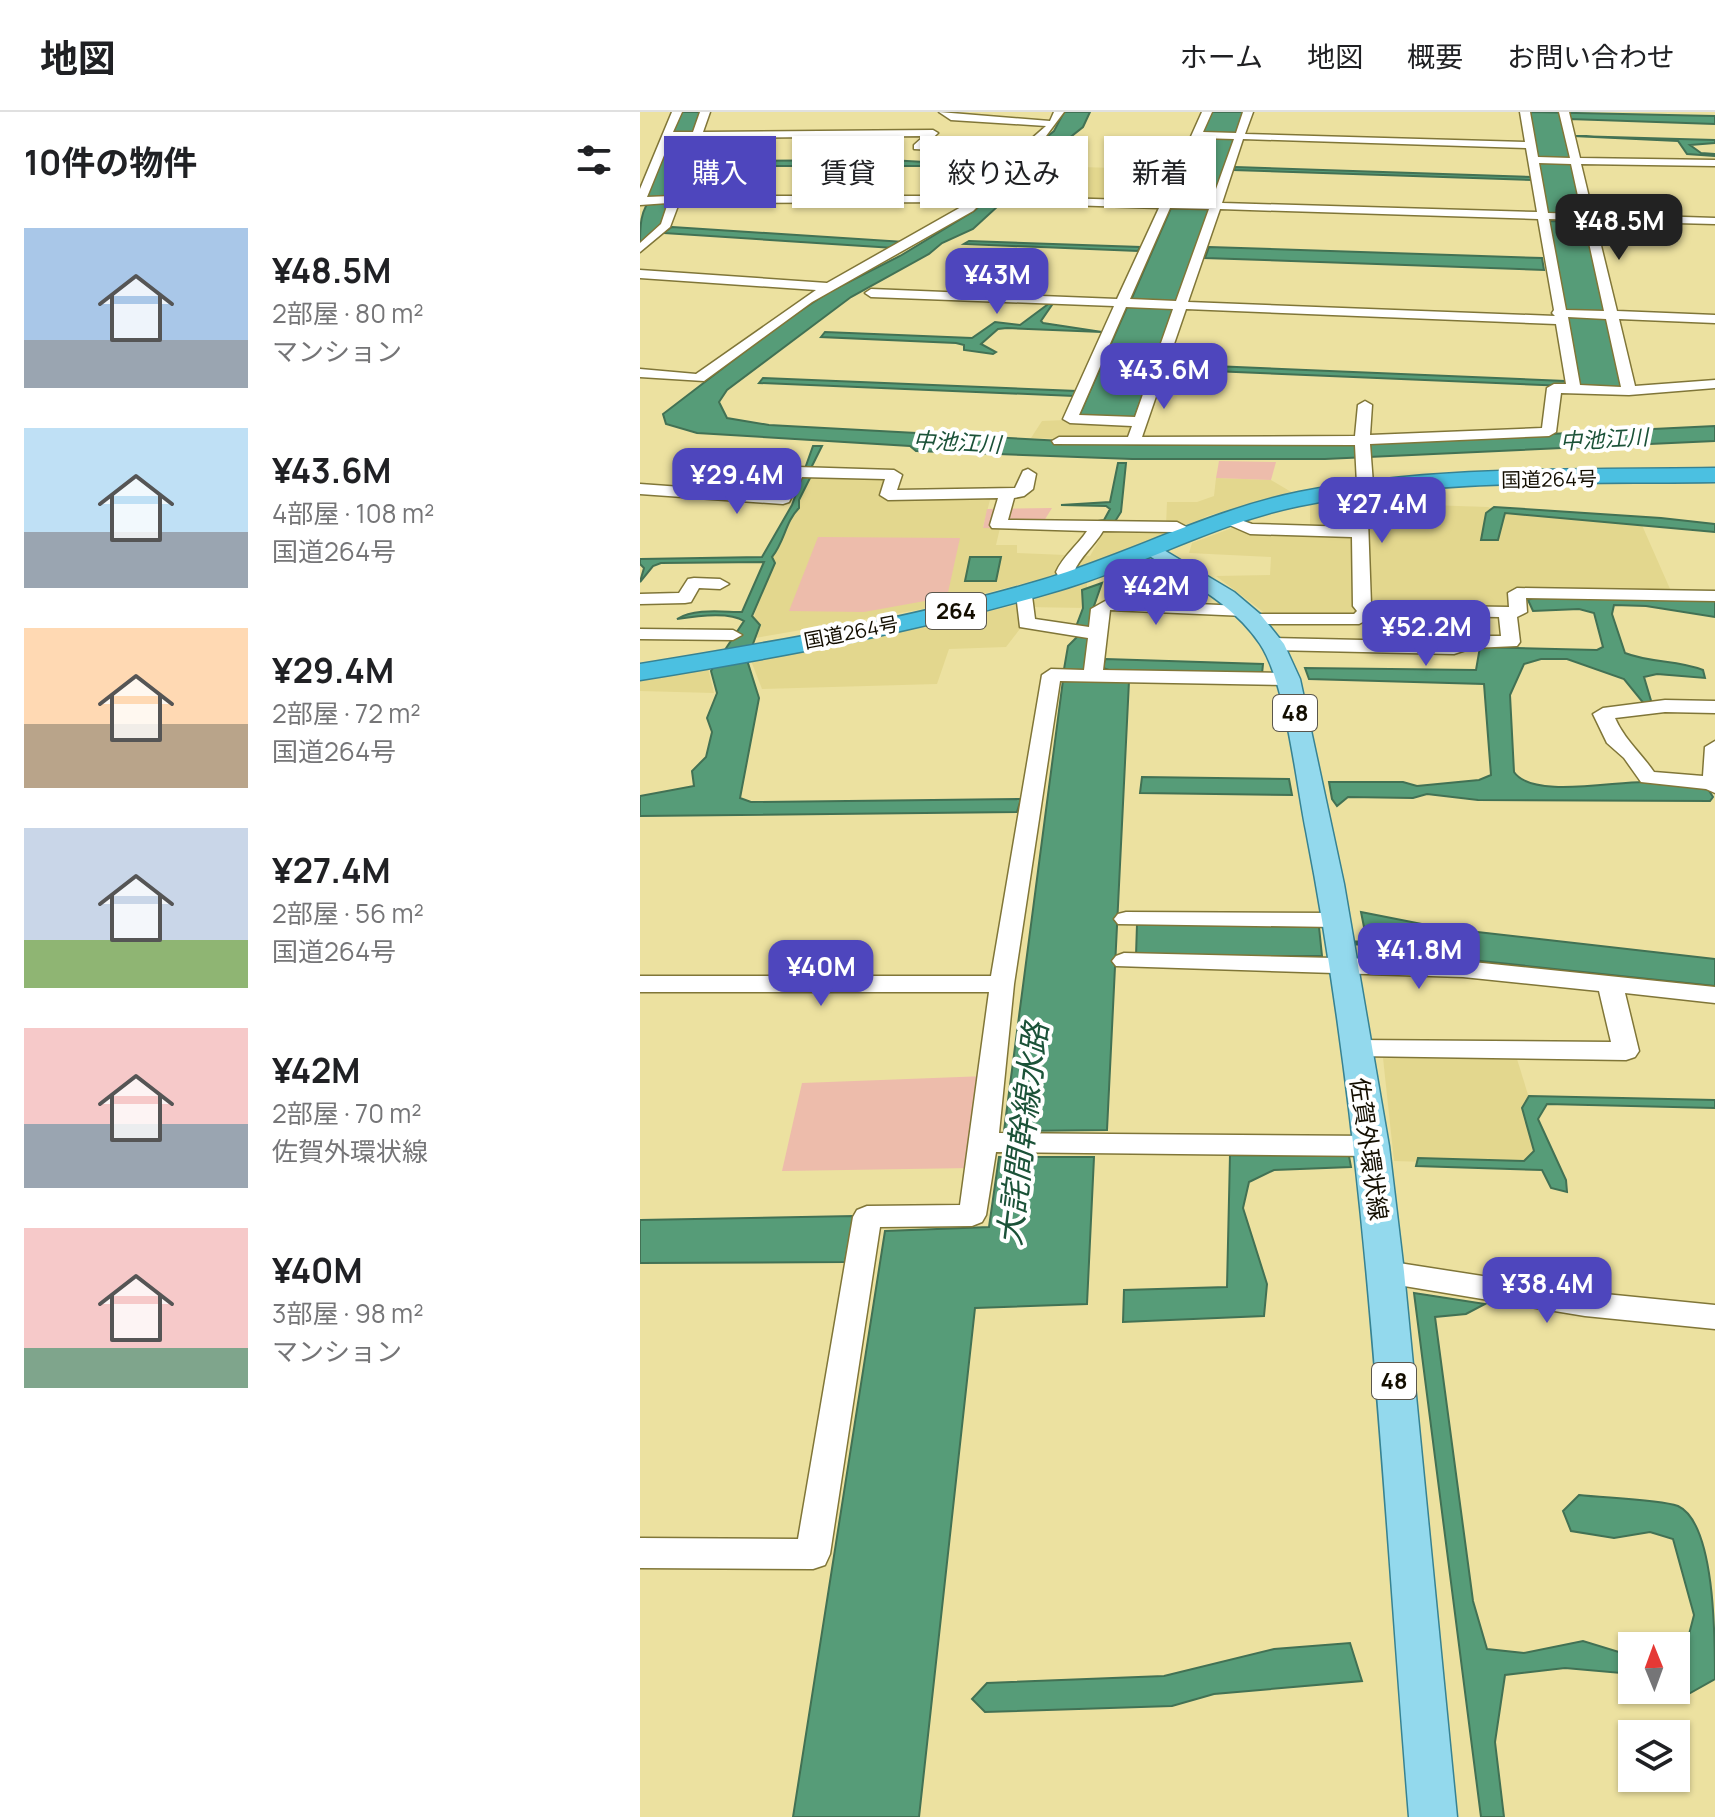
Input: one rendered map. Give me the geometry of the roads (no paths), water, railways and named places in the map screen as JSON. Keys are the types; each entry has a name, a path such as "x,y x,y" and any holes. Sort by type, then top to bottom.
{"highway":[{"name":"国道264号","path":"640,672 713,659 743,643 916,620 1020,595 1069,580 1226,520 1297,499 1364,488 1461,481 1715,475"}],"main road":[{"name":"佐賀外環状線","path":"1152,549 1226,597 1247,615 1272,644 1288,679 1339,942 1372,1146 1386,1272 1433,1817"}],"street":[{"path":"652,200 685,164 677,112"},
{"path":"640,249 662,230 652,200 650,176 654,153 705,112"},
{"path":"944,112 951,117 1053,124"},
{"path":"1038,136 1053,124 1059,112"},
{"path":"1207,112 1197,135 1531,145"},
{"path":"1216,204 1248,112"},
{"path":"1525,112 1573,385"},
{"path":"1564,114 1614,315 1629,391"},
{"path":"681,134 933,133 930,136"},
{"path":"1533,160 1715,163"},
{"path":"652,200 816,196 920,198"},
{"path":"1216,207 1715,221"},
{"path":"640,373 699,378 766,328 829,287 967,208"},
{"path":"1140,422 1070,419 1163,208"},
{"path":"1132,443 1215,208"},
{"path":"640,274 829,287"},
{"path":"871,293 1559,317 1614,315 1715,319"},
{"path":"1059,441 1362,440 1549,432 1554,388 1573,385 1629,391 1715,384"},
{"path":"1365,405 1361,532 1362,606 1366,611"},
{"path":"640,489 783,499 797,472 815,472 894,475 888,495 1008,493 1025,489 1028,474"},
{"path":"1008,493 998,525 1177,527 1190,533"},
{"path":"1226,520 1250,529 1361,532"},
{"path":"1069,580 1065,572 1069,562 1083,550 1098,526"},
{"path":"640,599 685,598 694,583 720,584"},
{"path":"1082,674 1088,632 1100,609 1107,605 1359,619 1366,611 1518,612 1517,593 1715,596"},
{"path":"1020,595 1026,600 1026,623 1088,632"},
{"path":"1272,644 1454,648 1470,642 1511,642 1507,612"},
{"path":"640,634 743,643"},
{"path":"640,1553 813,1554 867,1217 972,1215 984,1142 1002,984 1051,675 1288,679"},
{"path":"1715,707 1665,706 1603,714 1614,739 1631,754 1648,778 1714,785 1715,747"},
{"path":"1126,919 1339,942 1463,969 1715,995"},
{"path":"1124,961 1339,942"},
{"path":"640,984 1002,984"},
{"path":"1356,1048 1626,1051 1610,984"},
{"path":"984,1142 1372,1146"},
{"path":"1386,1272 1585,1304 1715,1317"}],"water":[{"path":"681,112 700,112 692,136 671,136"},
{"path":"1064,112 1090,112 1083,127 1072,136 1048,136"},
{"path":"1211,112 1245,112 1216,190 1216,136 1200,136"},
{"path":"1530,112 1715,116 1715,124 1569,119 1571,160 1538,159"},
{"path":"1573,136 1715,140 1715,143 1690,145 1701,153 1715,156 1687,154 1678,141"},
{"path":"664,153 664,208 667,208 661,225 640,245 643,213 653,197 646,197"},
{"path":"792,160 792,166 776,166 776,161"},
{"path":"904,161 920,162 920,166 904,166"},
{"path":"1538,162 1572,163 1583,215 1548,215"},
{"path":"1235,167 1532,177 1532,180 1234,170"},
{"name":"中池江川","path":"977,208 996,208 973,229 942,243 929,254 851,297 727,390 719,402 727,418 769,425 1138,445 1327,445 1715,426 1715,441 1325,459 1132,459 916,451 910,446 697,433 666,424 663,414 782,323 829,292 900,256"},
{"path":"1171,208 1210,209 1176,302 1131,300"},
{"path":"1549,221 1584,222 1607,313 1565,312"},
{"path":"672,227 905,242 894,248 663,233"},
{"path":"969,241 1140,247 1138,251 964,244"},
{"path":"1209,247 1542,258 1544,270 1205,258"},
{"path":"1054,302 1041,321 1043,323 1102,332 998,329 981,344 996,352 993,354 964,350 964,345 956,343 821,337 825,332 972,338 995,322 1020,325"},
{"path":"1128,305 1174,307 1134,419 1079,416"},
{"path":"1566,315 1608,317 1622,388 1579,386"},
{"path":"1166,364 1565,381 1566,386 1165,369"},
{"path":"763,378 1076,391 1074,396 759,383"},
{"path":"813,446 822,446 808,474 811,476 799,500 799,508 772,557 775,563 752,616 760,625 747,660 759,698 740,798 751,802 1021,799 1017,812 640,816 640,796 694,786 692,771 706,757 712,732 707,718 717,693 711,671 744,621 721,615 677,619 700,612 742,612 764,562 661,563 653,566 640,582 644,568 640,559 762,557 792,505"},
{"path":"1118,463 1126,463 1121,512 1114,523 1098,521 1104,520 1110,509 1106,506 1061,505 1110,502"},
{"path":"1494,507 1715,524 1715,532 1505,513 1498,540 1481,540 1486,513"},
{"path":"970,557 1001,557 996,581 965,581"},
{"path":"1102,583 1094,606 1084,680 1129,681 1107,1130 1004,1131 1063,680 1074,670 1064,669 1068,646 1083,631 1077,624 1083,608 1082,590"},
{"path":"1535,597 1715,599 1715,617 1646,606 1614,605 1612,614 1625,653 1703,670 1705,678 1657,674 1644,677 1652,704 1645,705 1624,679 1567,659 1541,659 1524,664 1510,695 1514,772 1524,780 1556,787 1646,782 1708,789 1713,797 1710,801 1478,800 1427,794 1413,798 1348,797 1337,806 1332,799 1329,782 1403,782 1417,786 1479,780 1491,775 1484,684 1309,679 1305,668 1476,670 1480,647 1597,650 1603,647 1594,613 1579,609 1533,611 1528,600"},
{"path":"1105,659 1263,664 1262,674 1109,670 1103,668"},
{"path":"1142,777 1289,779 1292,795 1140,793"},
{"path":"1361,912 1442,928 1715,959 1715,986 1443,957 1370,957"},
{"path":"1137,924 1319,927 1322,956 1136,956"},
{"path":"1529,1096 1715,1100 1715,1108 1547,1104 1538,1119 1566,1180 1567,1192 1551,1188 1542,1170 1416,1166 1418,1158 1524,1161 1534,1151 1522,1108"},
{"path":"1230,1155 1349,1156 1351,1167 1274,1170 1249,1182 1243,1208 1267,1284 1264,1316 1123,1322 1124,1290 1227,1287"},
{"path":"999,1157 1094,1157 1087,1304 975,1308 919,1817 793,1817 885,1231 989,1227"},
{"path":"854,1216 845,1262 640,1263 640,1220"},
{"path":"1414,1293 1485,1304 1466,1314 1435,1317 1473,1601 1487,1649 1524,1653 1583,1641 1618,1652 1618,1673 1565,1668 1505,1675 1495,1742 1504,1817 1481,1817"},
{"path":"1579,1495 1669,1504 1678,1506 1690,1517 1706,1557 1713,1610 1715,1679 1690,1693 1690,1632 1694,1615 1673,1539 1650,1532 1614,1538 1571,1531 1563,1511"},
{"path":"1350,1643 1362,1681 1214,1694 1172,1706 985,1712 972,1699 987,1683 1164,1676 1274,1649"}],"waterway":[{"path":"1348,943 1373,943"}],"water label":[{"name":"大詫間幹線水路","path":"1022,1134"}]}
